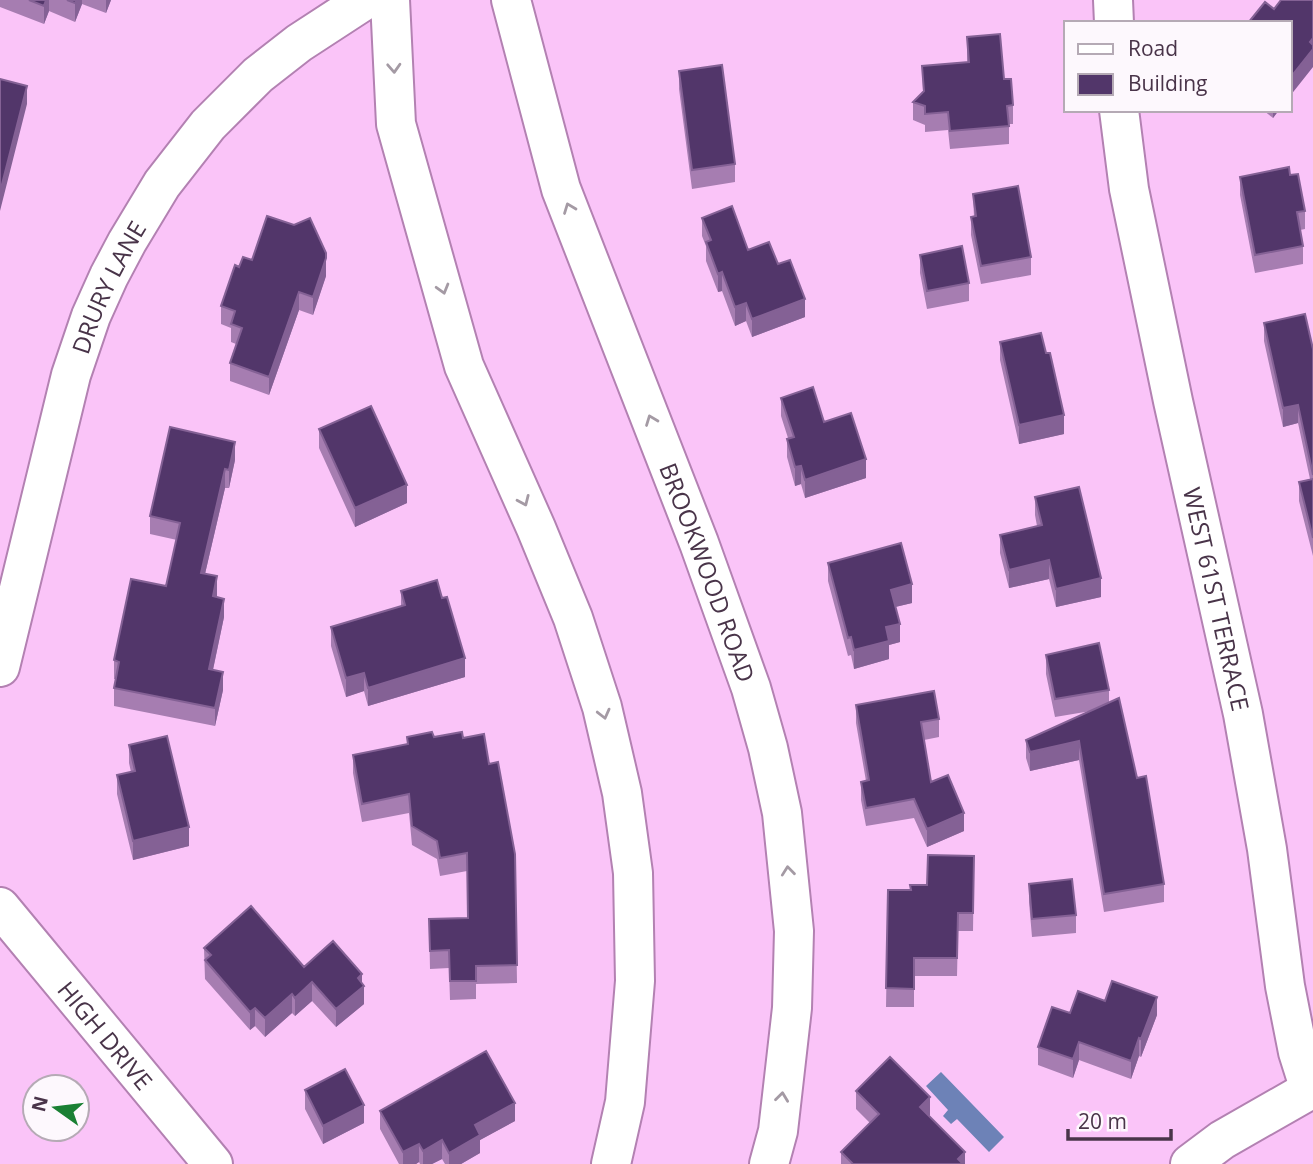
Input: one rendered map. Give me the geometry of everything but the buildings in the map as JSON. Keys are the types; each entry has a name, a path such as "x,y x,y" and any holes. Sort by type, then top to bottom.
{"street":[{"name":"DRURY LANE","path":"0,667 71,375 91,316 127,242 162,184 217,116 258,75 299,43 365,0"},
{"path":"390,0 396,124 464,366 573,618 602,707 622,793 633,873 635,981 625,1102 611,1164"},
{"name":"BROOKWOOD ROAD","path":"511,0 561,190 699,543 751,688 768,748 782,813 794,931 792,1007 778,1132 769,1164"},
{"path":"1113,0 1114,21"},
{"name":"WEST 61ST TERRACE","path":"1119,112 1129,189 1243,714 1267,849 1285,986 1298,1052 1311,1089"},
{"name":"HIGH DRIVE","path":"0,907 213,1164"},
{"path":"1189,1164 1222,1140 1311,1089"}],"water":[{"path":"941,1072 1004,1137 989,1152 957,1119 951,1124 943,1116 948,1110 926,1086"}]}
